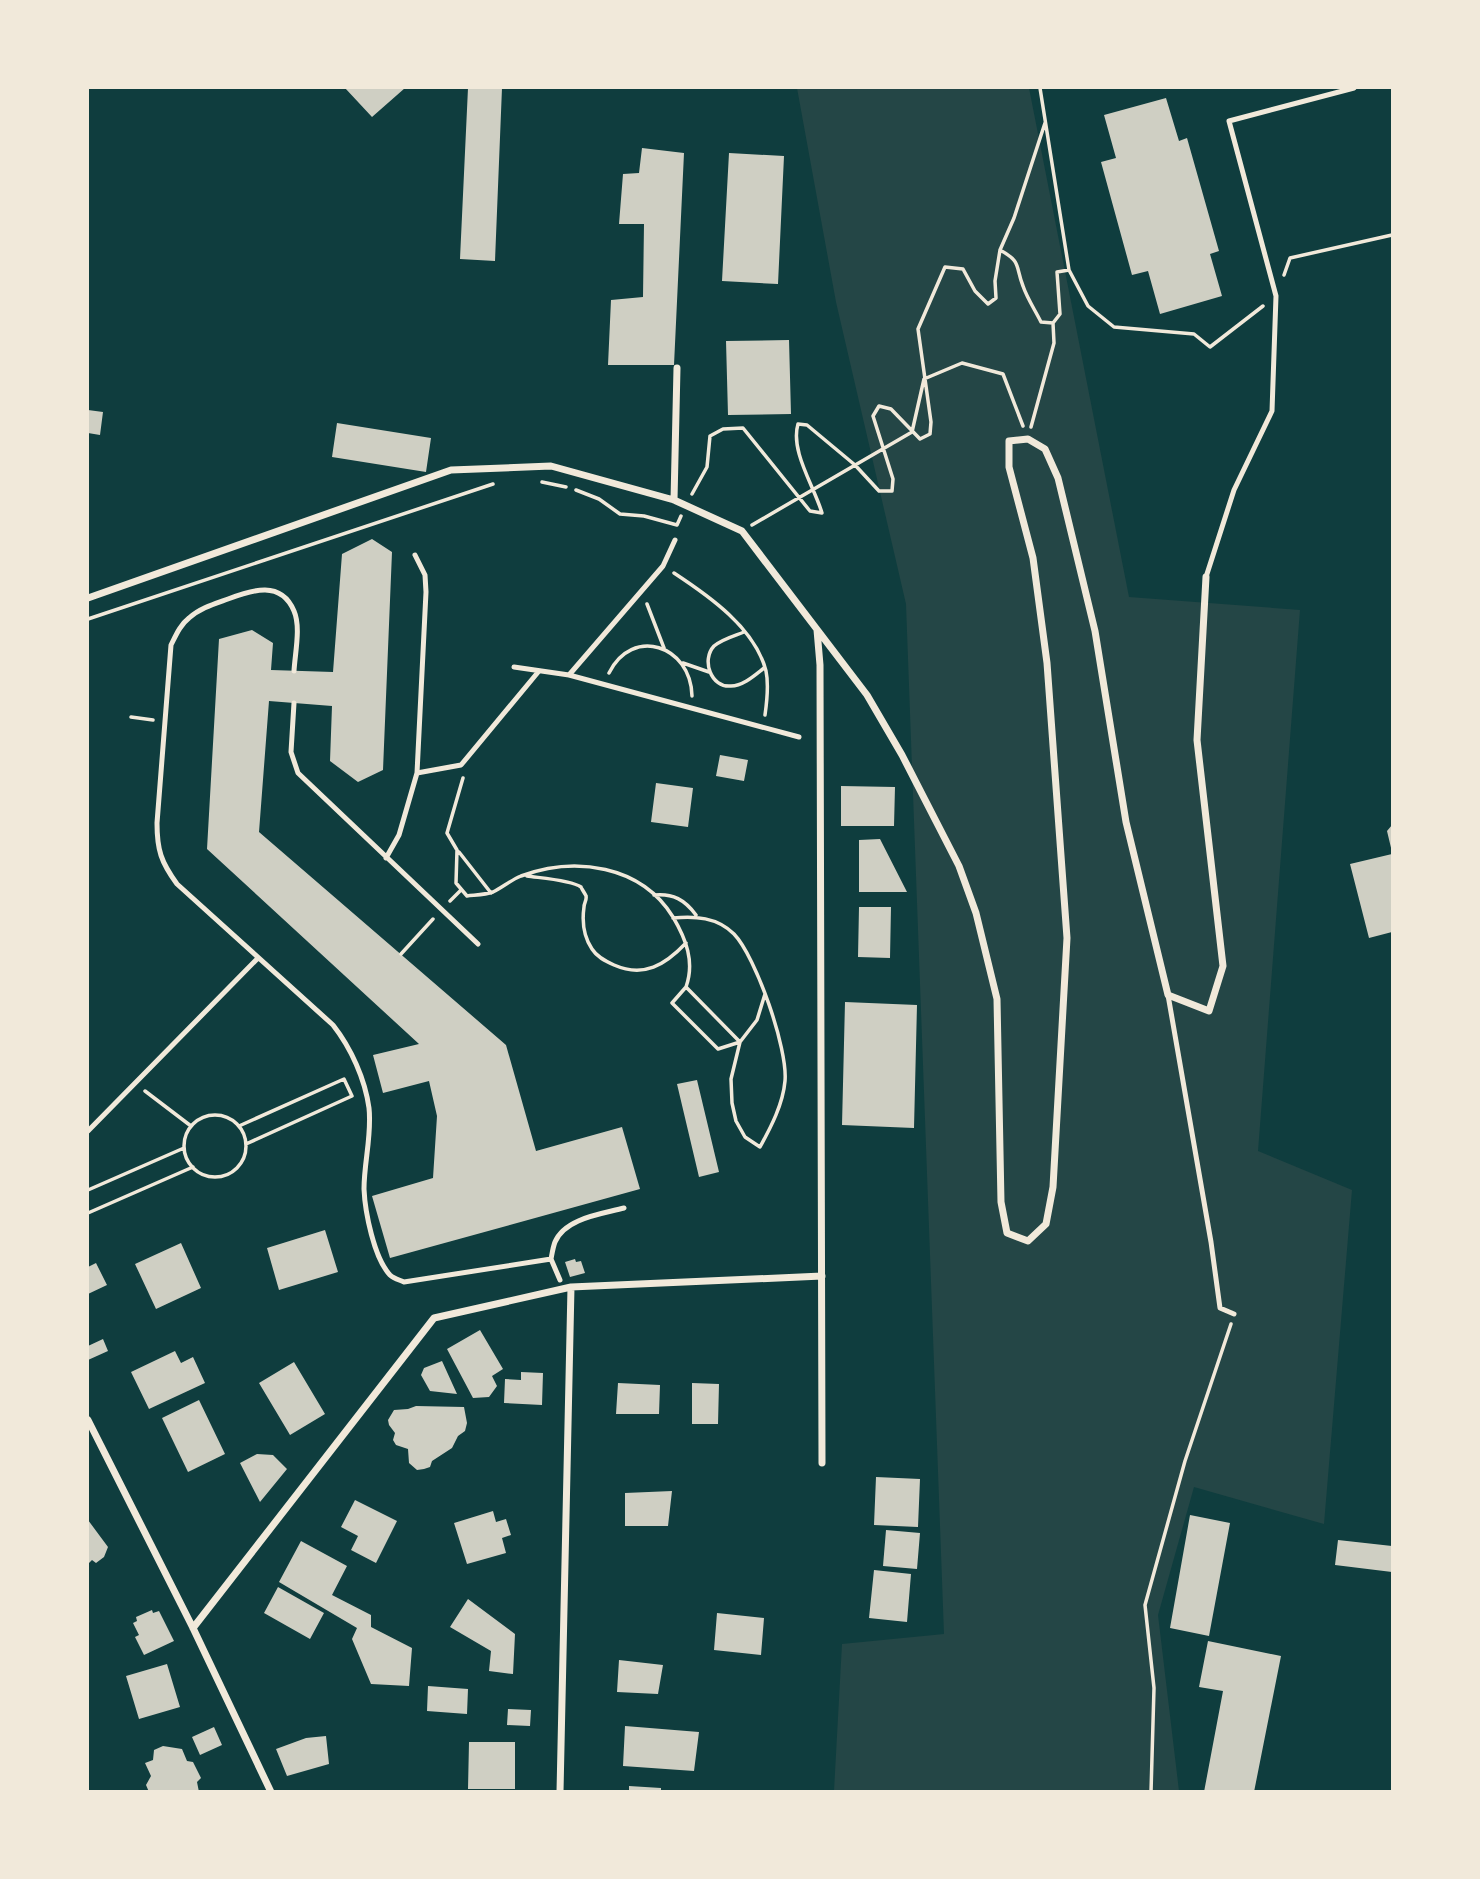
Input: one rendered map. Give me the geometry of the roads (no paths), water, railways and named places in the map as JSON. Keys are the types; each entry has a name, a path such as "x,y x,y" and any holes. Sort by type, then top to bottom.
{"street":[{"path":"674,500 677,368"},
{"path":"88,598 451,470 551,466 674,500 741,531 867,695 902,755 959,866 975,913 997,999 1002,1202 1007,1233 1028,1241 1046,1224 1052,1187 1067,938 1047,663 1032,558 1009,467 1009,441 1028,439 1045,449 1061,492 1095,631 1126,822 1168,995 1209,1011 1223,966 1197,740 1206,578"},
{"path":"817,629 821,678 822,1463"},
{"path":"193,1628 434,1318 571,1287 822,1276"},
{"path":"560,1791 571,1287"},
{"path":"88,1420 193,1628 271,1791"}],"lane":[{"path":"1206,578 1234,489 1272,411 1276,296 1229,121 1354,88"},
{"path":"569,675 663,566 675,540"},
{"path":"386,858 399,835 417,773 426,592 425,575 415,555"},
{"path":"294,671 297,626 295,612 287,598 272,590 257,589 204,607 188,618 177,632 171,645 157,846 164,867 177,884 333,1025 347,1043 366,1092 369,1111 364,1190 369,1220 375,1244 392,1277 404,1282 551,1259"},
{"path":"514,667 569,675 799,737"},
{"path":"417,773 461,765 539,671"},
{"path":"293,703 291,752 298,773 478,944"},
{"path":"88,1131 258,958"},
{"path":"1168,995 1220,1308 1234,1314"},
{"path":"560,1280 551,1259 555,1241 569,1227 587,1217 624,1208"}]}
